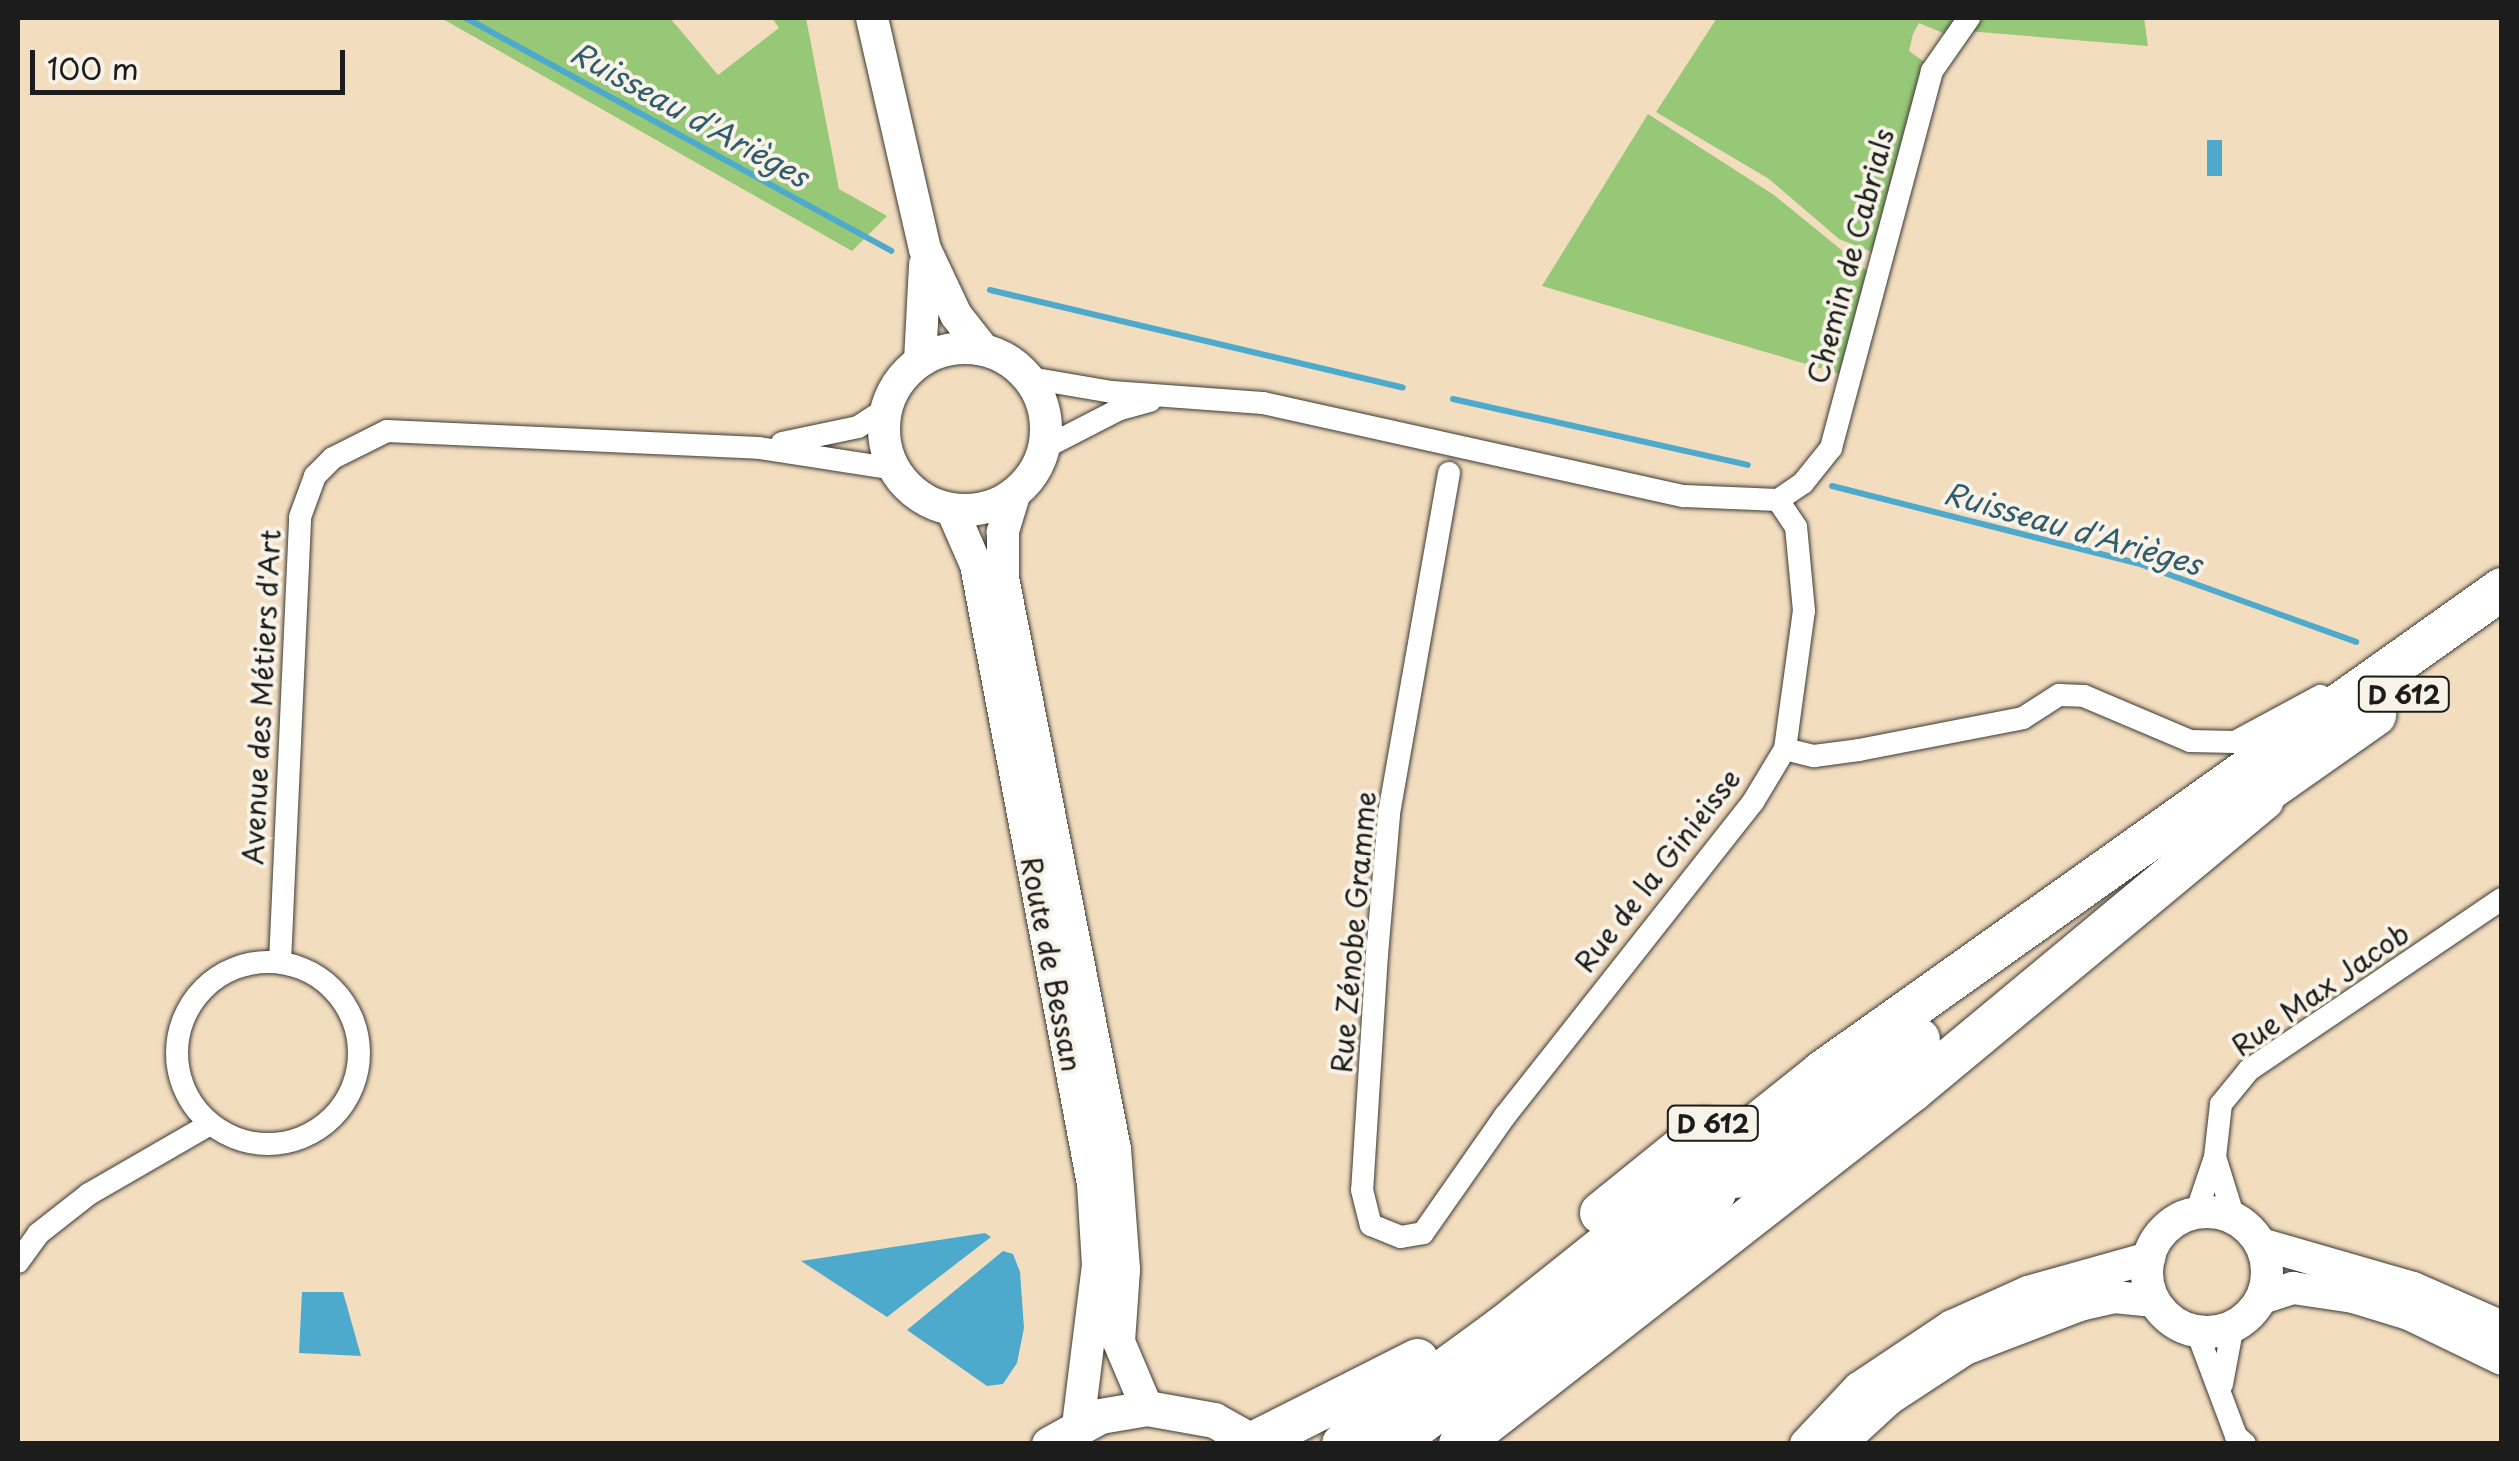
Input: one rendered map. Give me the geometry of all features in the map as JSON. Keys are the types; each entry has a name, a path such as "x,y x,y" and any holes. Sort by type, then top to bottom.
{"highway":[{"name":"D 612","path":"1343,1444 1503,1328 1822,1072 2502,589"},
{"name":"D 612","path":"1392,1444 1715,1192 1999,978 2502,624"},
{"name":"D 612","path":"1460,1444 1914,1090 2306,764"},
{"name":"D 612","path":"1256,1443 1405,1369 1667,1158 1928,964 2181,816"},
{"path":"1420,1444 1715,1192"}],"main road":[{"path":"1063,1434 1147,1408 1192,1413 1256,1443"}],"street":[{"path":"872,18 925,249 956,315 982,348 1030,378 1112,392 1182,394 1263,403 1684,496 1778,500"},
{"name":"Chemin de Cabrials","path":"1778,500 1803,484 1831,448 1932,71 1969,18"},
{"path":"920,360 925,249"},
{"path":"982,348 945,349 920,360 898,383 886,409 884,441 894,469 917,496 952,510 977,510 1014,495 1032,478 1046,447 1046,413 1030,378"},
{"path":"1046,447 1120,408 1182,394"},
{"name":"Avenue des Métiers d'Art","path":"759,448 858,427 886,409"},
{"name":"Avenue des Métiers d'Art","path":"280,962 300,517 314,476 354,442 387,431 759,448 894,469"},
{"path":"1420,437 1449,473 1484,459 1604,478"},
{"name":"Rue Zénobe Gramme","path":"1423,1233 1400,1237 1372,1225 1362,1190 1389,815 1449,473"},
{"name":"Route de Bessan","path":"1014,495 1003,532 1002,578 1115,1149 1124,1270 1118,1342 1147,1408"},
{"name":"Rue de la Ginieisse","path":"1423,1233 1516,1101 1752,802 1785,749 1804,611 1796,526 1778,500"},
{"name":"Route de Bessan","path":"952,510 976,564 1093,1184 1098,1265 1063,1434"},
{"path":"1785,749 1814,756 2024,718 2059,695 2084,696 2190,741 2236,742 2352,678 2401,660"},
{"name":"Rue Max Jacob","path":"2196,1213 2215,1157 2220,1104 2249,1070 2502,898"},
{"path":"280,962 310,971 335,991 352,1016 359,1046 351,1092 324,1125 280,1144 232,1138 210,1124 180,1077 176,1048 187,1009 215,978 236,967 280,962"},
{"path":"18,1262 38,1234 90,1194 210,1124"},
{"name":"Rue Max Jacob","path":"2215,1157 2234,1218"},
{"path":"2235,1441 2222,1387 2197,1332 2165,1315 2154,1301 2149,1258 2163,1232 2196,1213 2234,1218 2261,1244 2412,1288 2502,1326"},
{"path":"2261,1244 2266,1262 2262,1298"},
{"path":"1806,1444 1858,1388 1952,1326 2028,1292 2149,1258"},
{"path":"2197,1332 2233,1325 2262,1298 2294,1288 2354,1298 2408,1314 2502,1359"},
{"path":"1840,1444 1889,1399 1965,1349 2080,1305 2114,1297 2154,1301"},
{"path":"2222,1387 2233,1325"}],"green space":[{"path":"441,18 670,18 718,75 779,28 772,18 806,18 839,189 887,216 852,251"},
{"path":"1717,18 1962,18 1945,34 1919,23 1913,34 1909,51 1926,63 1872,252 1839,239 1769,179 1656,112"},
{"path":"1980,18 2144,18 2148,46 1967,31"},
{"path":"1648,114 1774,195 1871,274 1840,374 1542,286"}],"water":[{"path":"2207,140 2222,140 2222,176 2207,176"},
{"path":"985,1233 991,1237 887,1317 801,1261"},
{"path":"1003,1251 1013,1254 1020,1272 1024,1328 1017,1363 1003,1384 987,1386 907,1330"},
{"path":"302,1292 343,1292 361,1356 299,1353"}],"waterway":[{"name":"Ruisseau d'Arièges","path":"466,18 891,251"},
{"name":"Ruisseau d'Arièges","path":"990,290 1403,388"},
{"name":"Ruisseau d'Arièges","path":"1453,399 1748,465"},
{"name":"Ruisseau d'Arièges","path":"1832,486 2137,563 2356,642"}]}
